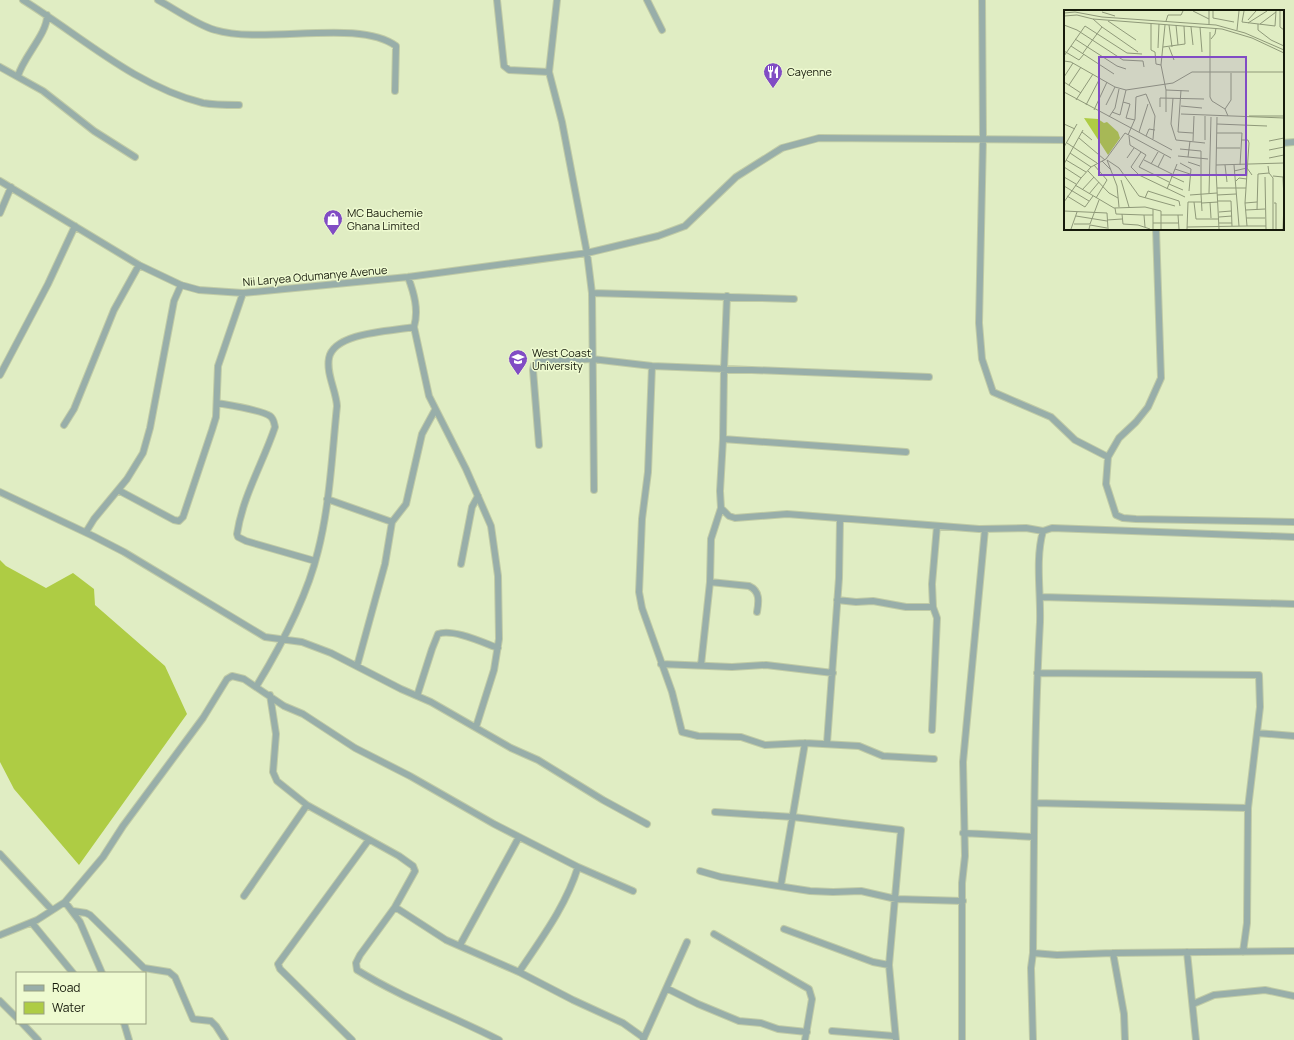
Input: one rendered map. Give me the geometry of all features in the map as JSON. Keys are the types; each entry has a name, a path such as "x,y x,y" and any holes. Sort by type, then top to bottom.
{"street":[{"path":"23,0 100,52 156,87 204,103 239,105"},
{"path":"158,0 215,30 257,35 348,34 387,39 396,46 395,91"},
{"path":"497,0 504,66 509,70 549,72"},
{"path":"556,0 549,72 562,122 587,253 592,292 594,490"},
{"path":"647,0 662,30"},
{"path":"982,0 983,138 979,323 982,359 993,392 1051,417 1076,440 1108,457"},
{"path":"18,76 23,62 44,28 47,15"},
{"path":"0,67 43,91 94,131 135,157"},
{"name":"Nii Laryea Odumanye Avenue","path":"0,181 139,265 181,285 199,290 243,294 408,277 587,253 658,236 685,226 736,178 782,148 819,138 983,138 1064,140"},
{"path":"1284,143 1294,142"},
{"path":"0,212 11,187"},
{"path":"0,375 48,284 75,226"},
{"path":"1156,230 1161,378 1148,407 1136,422 1119,438 1108,457 1106,484 1116,515 1123,518 1294,522"},
{"path":"64,425 74,409 114,310 139,265"},
{"path":"408,277 416,306 417,316 414,327 429,396 491,526 497,569 500,623 494,670 476,727"},
{"path":"86,532 94,519 118,490 143,453 150,428 174,301 181,285"},
{"path":"592,292 794,299"},
{"path":"118,490 174,520 179,521 183,517 212,430 217,403 218,366 243,294"},
{"path":"701,665 710,582 711,539 721,508 720,492 727,296"},
{"path":"256,687 297,609 316,561 327,499 337,406 329,369 329,358 332,352 343,341 414,327"},
{"path":"539,445 534,365 538,362 592,359 652,366 929,377"},
{"path":"652,366 648,472 642,519 639,592 642,608 672,692 682,732 698,736 741,737 765,745 827,743 859,746 884,756 934,759"},
{"path":"217,403 270,416 274,421 275,427 262,462 242,506 237,534 238,537 246,541 316,561"},
{"path":"357,666 385,564 392,522 406,504 422,434 435,410"},
{"path":"723,439 906,452"},
{"path":"0,492 86,532 130,556 265,637 302,642 331,653 417,696 476,727 511,748 538,760 603,800 647,824"},
{"path":"461,564 472,507 478,496"},
{"path":"327,499 392,522"},
{"path":"721,508 729,516 735,518 787,514 985,529 1026,528 1043,531 1052,528 1294,537"},
{"path":"827,743 837,600 840,519"},
{"path":"932,730 937,618 933,607 932,584 937,526"},
{"path":"962,1040 963,762 985,529"},
{"path":"1033,1040 1031,968 1033,953 1037,673 1041,597 1039,553 1043,531"},
{"path":"710,582 755,588 758,594 759,603 757,612"},
{"path":"1041,597 1294,604"},
{"path":"837,600 856,602 873,601 906,607 933,607"},
{"path":"417,696 438,634 446,632 455,634 498,648"},
{"path":"661,664 766,665 832,673"},
{"path":"1037,673 1259,675 1260,707 1248,808 1247,924 1243,952"},
{"path":"0,935 32,923 65,902 103,857 203,718 227,679 232,676 239,677 270,695 284,706 303,714 355,748 410,776 519,837 578,867 633,891"},
{"path":"270,695 276,734 273,772 277,781 307,805 413,866 415,871 395,907 360,955 356,963 357,970 390,989 499,1040"},
{"path":"1257,733 1294,736"},
{"path":"781,885 805,743"},
{"path":"1035,803 1248,808"},
{"path":"244,896 307,805"},
{"path":"715,812 793,817 901,830 896,900 889,965 895,1038 832,1032"},
{"path":"963,833 1034,837"},
{"path":"460,945 519,837"},
{"path":"352,1040 280,969 278,964 368,841"},
{"path":"0,854 52,910"},
{"path":"519,972 544,937 564,900 578,867"},
{"path":"700,871 721,877 820,892 861,891 896,900 963,901"},
{"path":"65,902 73,911 102,972"},
{"path":"395,907 431,932 460,945 469,951 519,972 573,1000 623,1023 644,1039 668,989 687,942"},
{"path":"73,911 90,915 144,968 169,972 175,977 193,1019 211,1021 225,1040"},
{"path":"32,923 72,972"},
{"path":"784,929 873,962 889,965"},
{"path":"714,934 809,989 812,999 805,1040"},
{"path":"1033,953 1057,955 1113,952 1294,951"},
{"path":"1113,952 1124,1014 1125,1040"},
{"path":"1187,952 1196,1040"},
{"path":"668,989 698,1004 739,1021 761,1023 778,1029 807,1032"},
{"path":"1193,1004 1214,995 1265,990 1294,996"},
{"path":"0,1001 16,1017"},
{"path":"23,1024 38,1040"},
{"path":"124,1024 129,1040"}],"water":[{"path":"0,560 6,566 46,588 73,573 94,589 95,605 165,666 187,714 79,865 14,789 0,762"}],"place":[{"name":"Cayenne","path":"773,89"},
{"name":"MC Bauchemie Ghana Limited","path":"333,236"},
{"name":"West Coast University","path":"518,376"}]}
